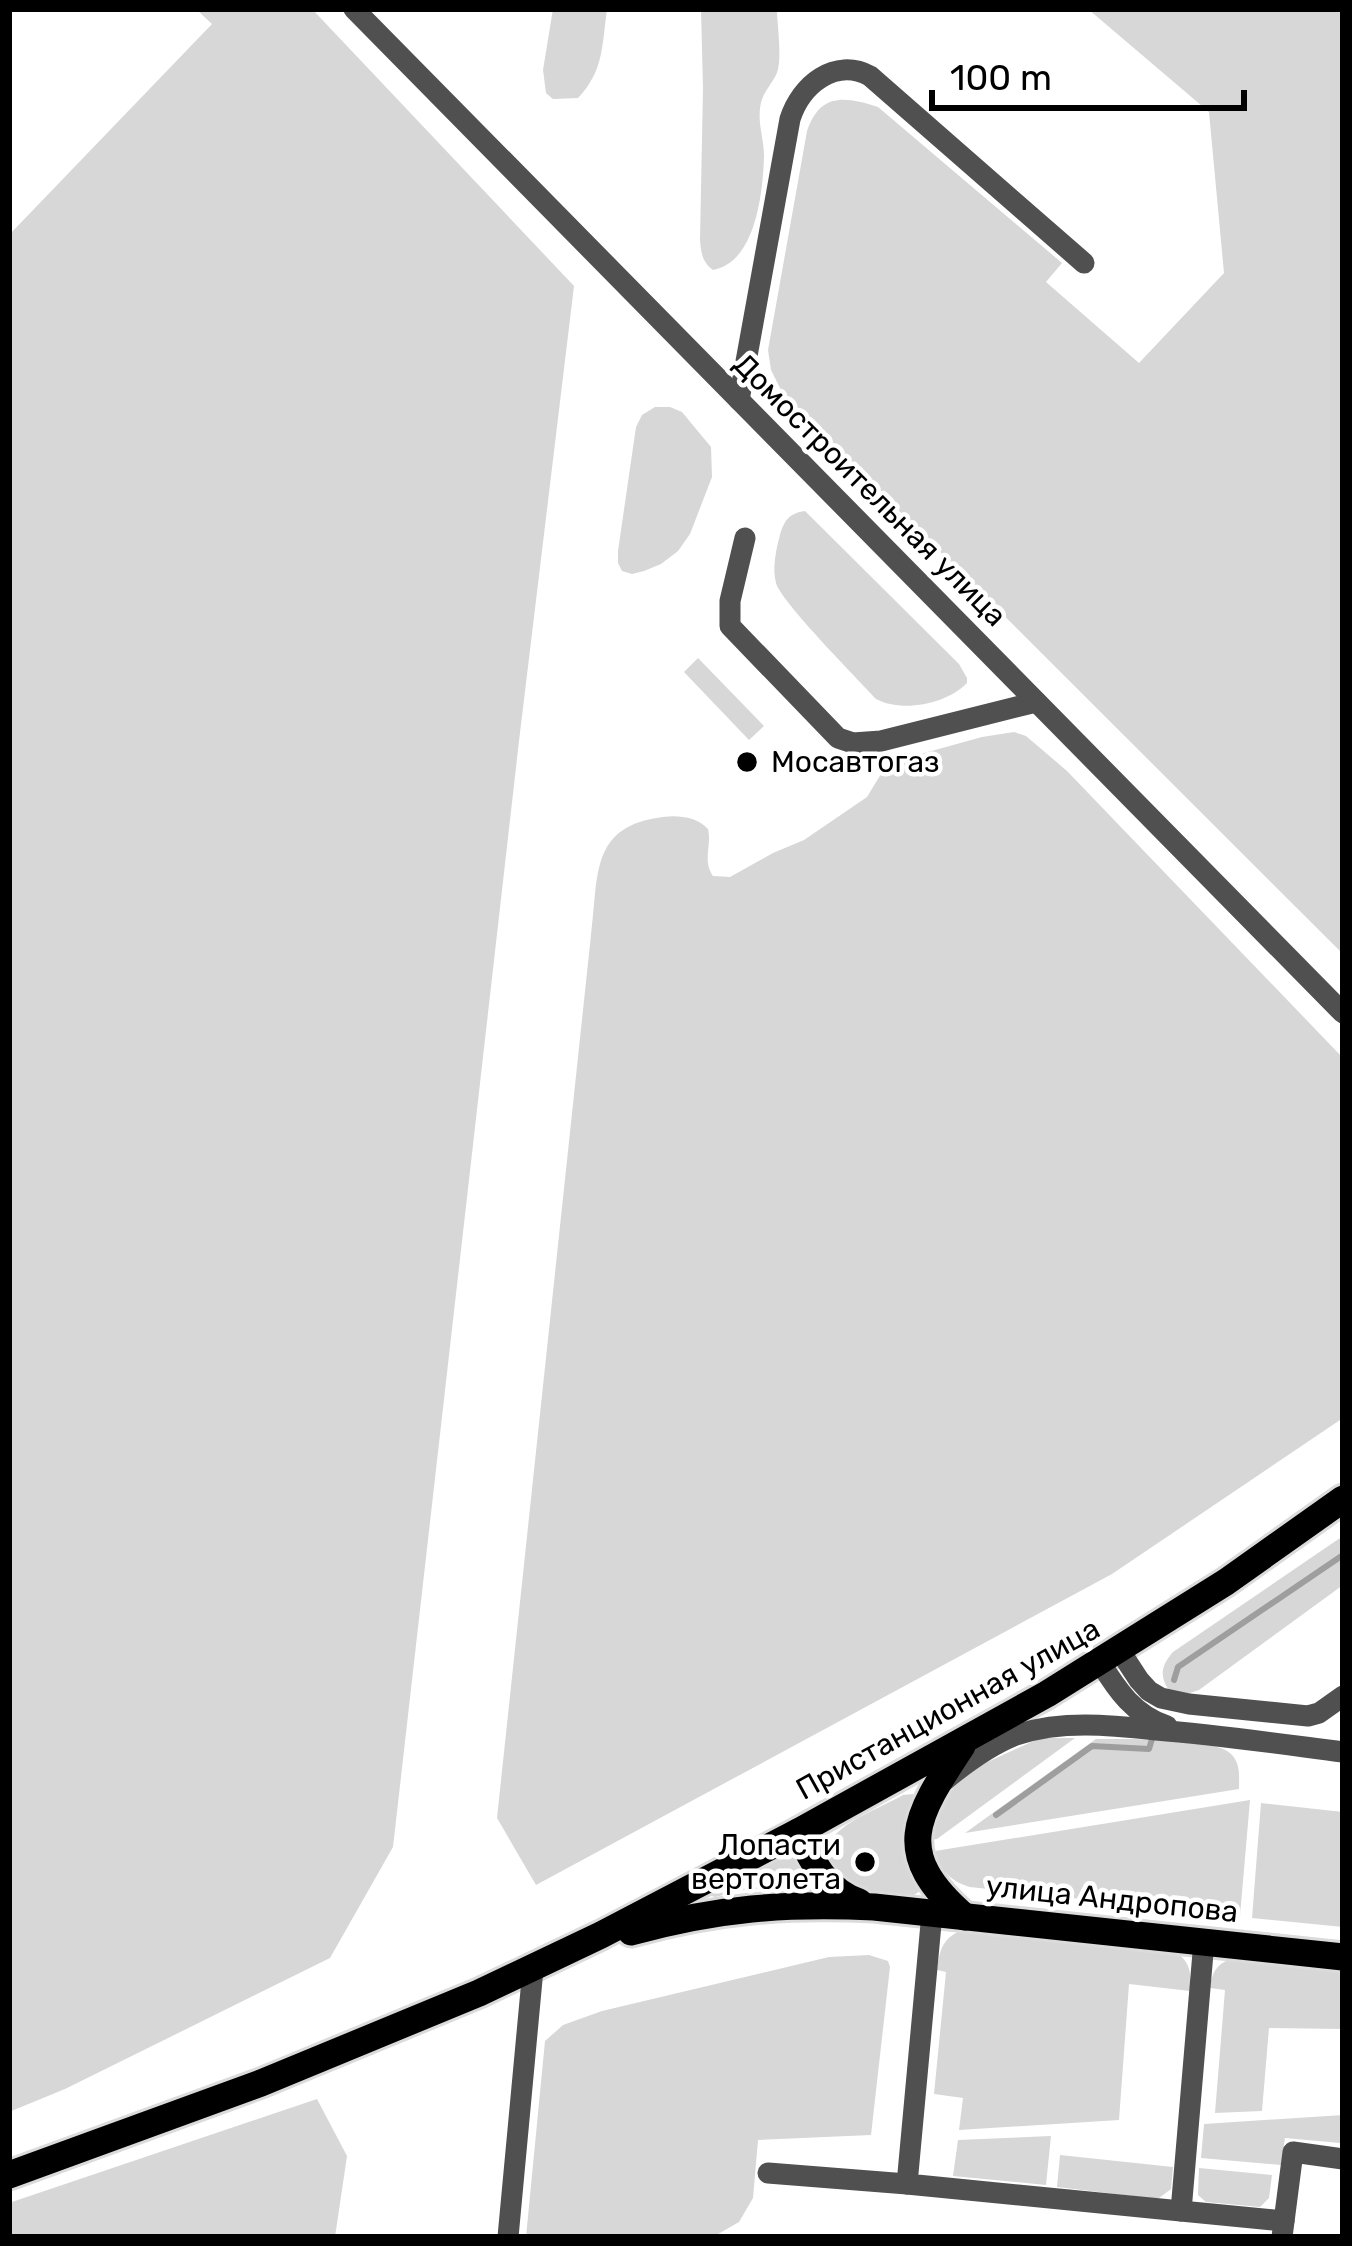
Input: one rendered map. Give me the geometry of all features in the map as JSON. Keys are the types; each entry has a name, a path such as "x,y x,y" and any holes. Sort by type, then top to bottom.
{"main road":[{"name":"Пристанционная улица","path":"570,1951 967,1740 1226,1582 1343,1499"},
{"path":"965,1917 925,1873 917,1837 931,1792 967,1740"},
{"name":"улица Андропова","path":"798,1832 825,1881 838,1893 874,1907"},
{"name":"улица Андропова","path":"570,1951 635,1930 731,1909 795,1905 874,1907 1343,1957"},
{"path":"9,2175 261,2083 570,1951"}],"street":[{"name":"Домостроительная улица","path":"354,9 1343,1013"},
{"path":"739,400 790,119 807,88 830,72 845,68 870,76 1084,263"},
{"path":"745,538 728,612 730,626 838,738 853,743 881,741 1036,702"},
{"path":"1110,1656 1149,1691 1174,1702 1309,1716 1343,1696"},
{"path":"1110,1656 1125,1700 1155,1722 1184,1732"},
{"path":"931,1792 981,1753 1020,1734 1072,1725 1184,1732 1343,1752"},
{"path":"907,2184 932,1913"},
{"path":"1180,2211 1204,1941"},
{"path":"508,2237 532,1969"},
{"path":"768,2173 1180,2211 1283,2229 1292,2152 1343,2159"}],"shaded area":[{"path":"196,9 312,9 574,286 393,1847 330,1958 9,2112 9,235 212,24"},
{"path":"553,9 607,9 597,67 578,98 553,99 546,93 543,70"},
{"path":"701,9 777,9 779,43 778,69 760,109 763,171 754,224 739,254 713,270 704,260 700,240"},
{"path":"1088,9 1343,9 1343,954 784,396 771,370 768,350 807,131 819,110 835,101 878,107 1062,263 1046,282 1139,363 1224,273 1209,112"},
{"path":"655,407 682,412 711,447 712,477 690,534 678,551 661,564 632,574 622,571 618,551 636,427 642,415"},
{"path":"805,511 959,664 967,683 936,701 911,706 887,703 876,699 838,659 776,583 775,559 785,522"},
{"path":"698,658 764,726 749,740 684,672"},
{"path":"1014,732 1026,736 1067,771 1343,1058 1343,1418 1112,1574 536,1885 497,1818 602,857 622,831 639,822 681,817 708,829 710,870 713,876 730,877 804,840 867,797 884,769 899,760"},
{"path":"1343,1536 1343,1585 1199,1690 1183,1695 1168,1689 1163,1670 1173,1652"},
{"path":"1040,1738 1075,1738 937,1839 927,1840 937,1799 968,1771"},
{"path":"1096,1739 1166,1740 1220,1748 1236,1761 1239,1789 965,1833"},
{"path":"913,1794 920,1891 911,1897 882,1895 847,1885 829,1857 836,1834 868,1813"},
{"path":"1250,1800 1240,1916 970,1887 947,1874 935,1851"},
{"path":"1261,1803 1343,1812 1343,1927 1252,1918"},
{"path":"785,1852 796,1859 803,1879 800,1886 709,1895 709,1893"},
{"path":"965,1929 1176,1952 1185,1960 1190,1991 1129,1984 1119,2120 959,2130 963,2098 934,2094 946,1972 937,1970 944,1944"},
{"path":"869,1955 888,1961 890,1967 871,2135 758,2140 753,2198 739,2222 713,2237 526,2237 545,2041 563,2025 602,2011 829,1957"},
{"path":"1235,1958 1343,1969 1342,2029 1269,2028 1262,2111 1215,2113 1225,1990 1210,1988 1217,1968"},
{"path":"317,2099 347,2156 335,2237 9,2237 9,2203"},
{"path":"1343,2115 1343,2149 1340,2143 1285,2138 1281,2165 1201,2158 1204,2124"},
{"path":"1051,2136 1046,2185 953,2176 958,2140"},
{"path":"1060,2155 1173,2167 1171,2189 1159,2198 1149,2198 1057,2187"},
{"path":"1199,2168 1272,2175 1269,2198 1260,2207 1206,2202 1198,2195"}],"waterway":[{"path":"1174,1680 1178,1667 1343,1555"},
{"path":"996,1815 1092,1746 1149,1749 1152,1739"}],"place":[{"name":"Мосавтогаз","path":"747,762"},
{"name":"Лопасти вертолета","path":"865,1862"}]}
